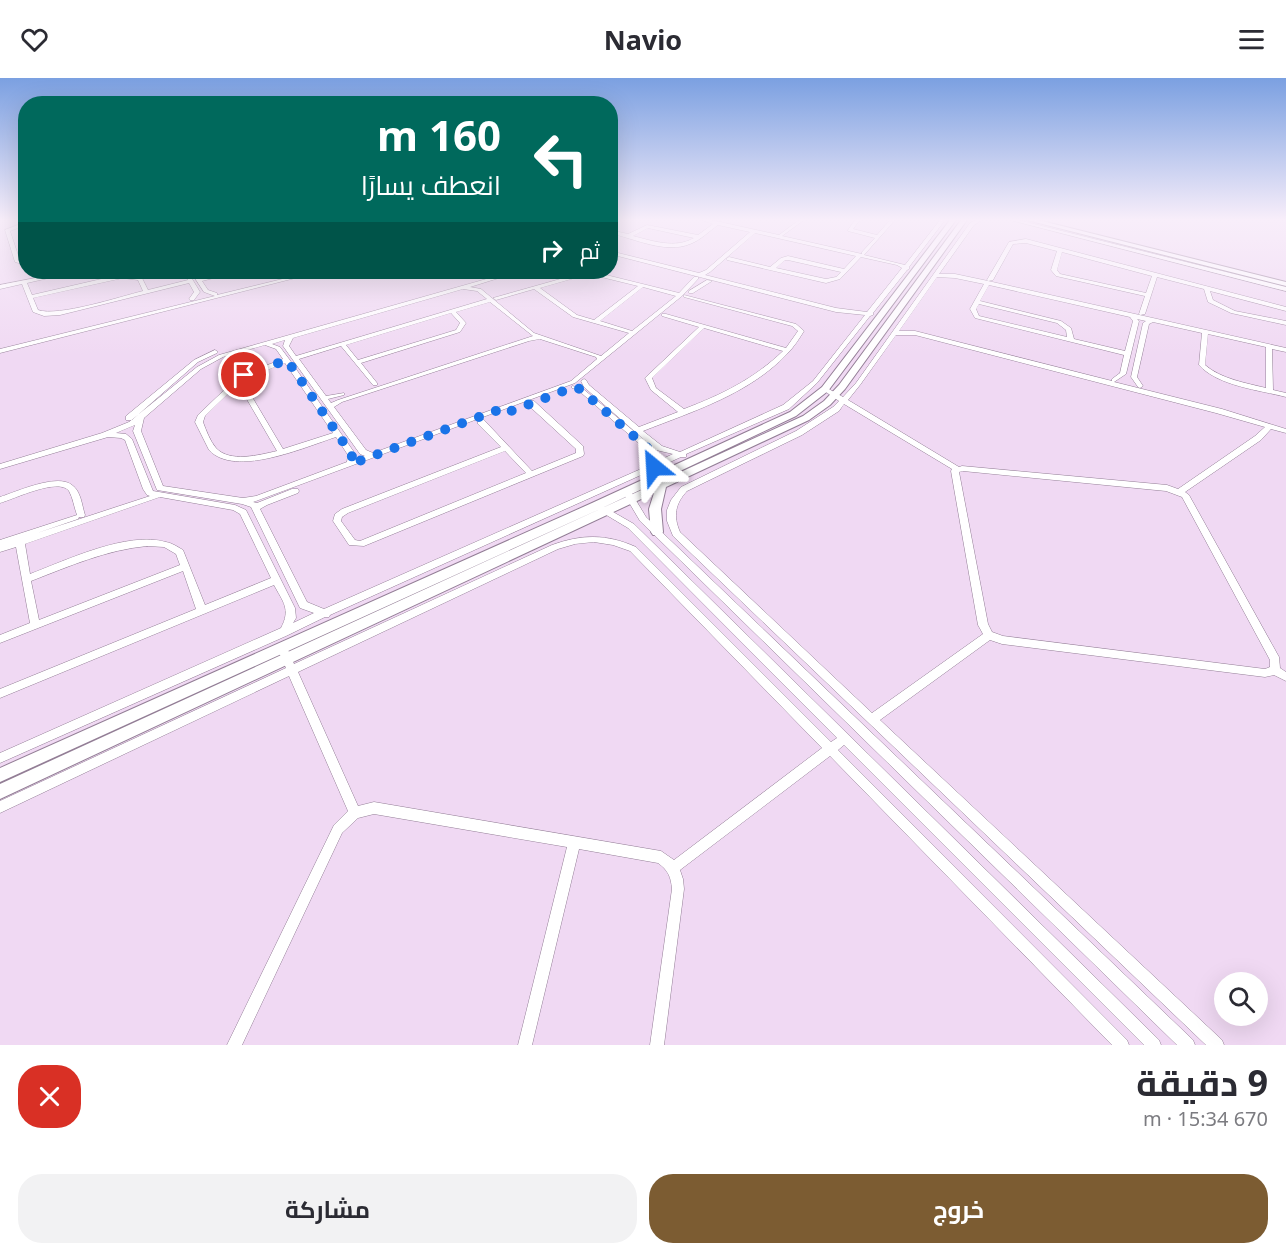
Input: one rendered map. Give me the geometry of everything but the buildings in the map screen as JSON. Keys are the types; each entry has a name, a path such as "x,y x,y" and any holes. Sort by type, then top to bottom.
{"street":[{"path":"655,265 696,281 710,280 836,310 871,314"},
{"path":"243,501 258,498 574,387 664,315 696,281 716,265"},
{"path":"710,280 713,272 721,265"},
{"path":"755,265 826,281 838,278 851,265"},
{"path":"771,269 776,265"},
{"path":"819,265 845,271"},
{"path":"0,758 775,413 799,398 815,382 908,265"},
{"path":"925,265 815,424 684,489 674,498 670,510 670,522 676,534 1217,1045"},
{"path":"895,328 930,265"},
{"path":"1000,265 972,312 981,319 1128,354"},
{"path":"1055,265 1054,270 1058,275 1148,295"},
{"path":"1121,265 1286,309"},
{"path":"1191,265 1286,289"},
{"path":"1211,265 1286,284"},
{"path":"1230,265 1286,279"},
{"path":"0,775 596,506 661,487 794,425 818,411 836,395 895,328 942,266 953,272 989,282 1205,332 1286,348"},
{"path":"1142,314 1155,274"},
{"path":"936,275 951,275 989,282 1142,314 1286,348"},
{"path":"0,286 30,279"},
{"path":"0,286 38,279"},
{"path":"30,297 110,279"},
{"path":"140,279 146,292"},
{"path":"24,282 38,313 52,314 200,279"},
{"path":"106,323 275,279"},
{"path":"0,349 287,279"},
{"path":"0,462 122,422 140,410 196,361 214,352 476,279"},
{"path":"0,467 105,435 143,417 212,359 490,279"},
{"path":"337,434 281,453 249,459 224,456 213,450 200,420 238,379 253,371 564,279"},
{"path":"618,279 797,326 801,333 767,370 751,382 638,430"},
{"path":"195,280 205,290 215,294"},
{"path":"195,280 197,292"},
{"path":"486,280 483,287 529,332 596,355 601,360"},
{"path":"710,280 833,312 862,325"},
{"path":"595,322 643,285"},
{"path":"459,287 476,289 538,332 599,351 611,352"},
{"path":"535,287 571,314 634,333"},
{"path":"1206,288 1210,301 1223,309 1286,323"},
{"path":"192,299 197,292 205,290"},
{"path":"256,508 264,503 481,422 573,382 683,295"},
{"path":"977,302 1059,322 1069,329 1071,341"},
{"path":"357,362 458,331 463,323 452,311"},
{"path":"664,315 786,350"},
{"path":"1114,380 1122,376 1136,321 1132,315"},
{"path":"1140,386 1134,377 1146,324 1154,320"},
{"path":"682,412 653,389 648,378 703,326"},
{"path":"895,328 916,330 1286,425"},
{"path":"895,328 1286,431"},
{"path":"324,398 375,384 529,332"},
{"path":"1205,332 1202,365 1206,370 1286,395"},
{"path":"290,336 285,344 291,359 352,455 351,464"},
{"path":"330,407 340,400 540,337"},
{"path":"261,344 277,346 291,359 324,398 363,452 373,456"},
{"path":"342,344 375,384"},
{"path":"1269,346 1270,391"},
{"path":"238,379 281,453"},
{"path":"584,381 586,386 662,449 683,454"},
{"path":"574,387 580,389 652,452 654,467"},
{"path":"165,389 174,390"},
{"path":"836,395 957,469 1160,487 1180,492 1189,499 1210,538 1275,660 1275,670"},
{"path":"0,807 610,511 629,496 806,406 836,395"},
{"path":"506,448 345,511 338,516 337,521 352,543 361,544 581,452 580,448 531,403"},
{"path":"143,417 137,431 160,488 251,503 256,508 303,605 326,614"},
{"path":"481,422 531,474"},
{"path":"1180,492 1258,438 1270,426"},
{"path":"105,435 126,437 147,489 157,496 241,510 291,611 291,618 283,633"},
{"path":"957,469 983,625 989,634 1002,640 1265,673 1275,670 1286,677"},
{"path":"0,500 45,486 64,484 72,490 81,514"},
{"path":"657,532 655,508 661,487"},
{"path":"0,543 140,494 147,489"},
{"path":"0,549 157,496"},
{"path":"629,496 643,519 1188,1045"},
{"path":"596,506 610,511 631,526 1154,1045"},
{"path":"631,526 643,519"},
{"path":"0,792 555,547 581,539 609,540 633,549 1122,1045"},
{"path":"26,579 122,544 140,542 177,549 186,566 202,611"},
{"path":"20,543 35,625"},
{"path":"694,568 706,561"},
{"path":"0,639 186,566"},
{"path":"666,583 681,575"},
{"path":"0,694 276,580"},
{"path":"872,719 989,634"},
{"path":"282,648 355,813"},
{"path":"850,719 863,710"},
{"path":"871,739 884,729"},
{"path":"673,868 845,738"},
{"path":"234,1045 338,829 355,813 368,808 661,857 673,868 678,889 657,1045"},
{"path":"525,1045 574,842"}],"route":[{"path":"244,375 287,360 352,455 351,464 501,409 506,413 574,387 580,389 652,452 654,467"}]}
